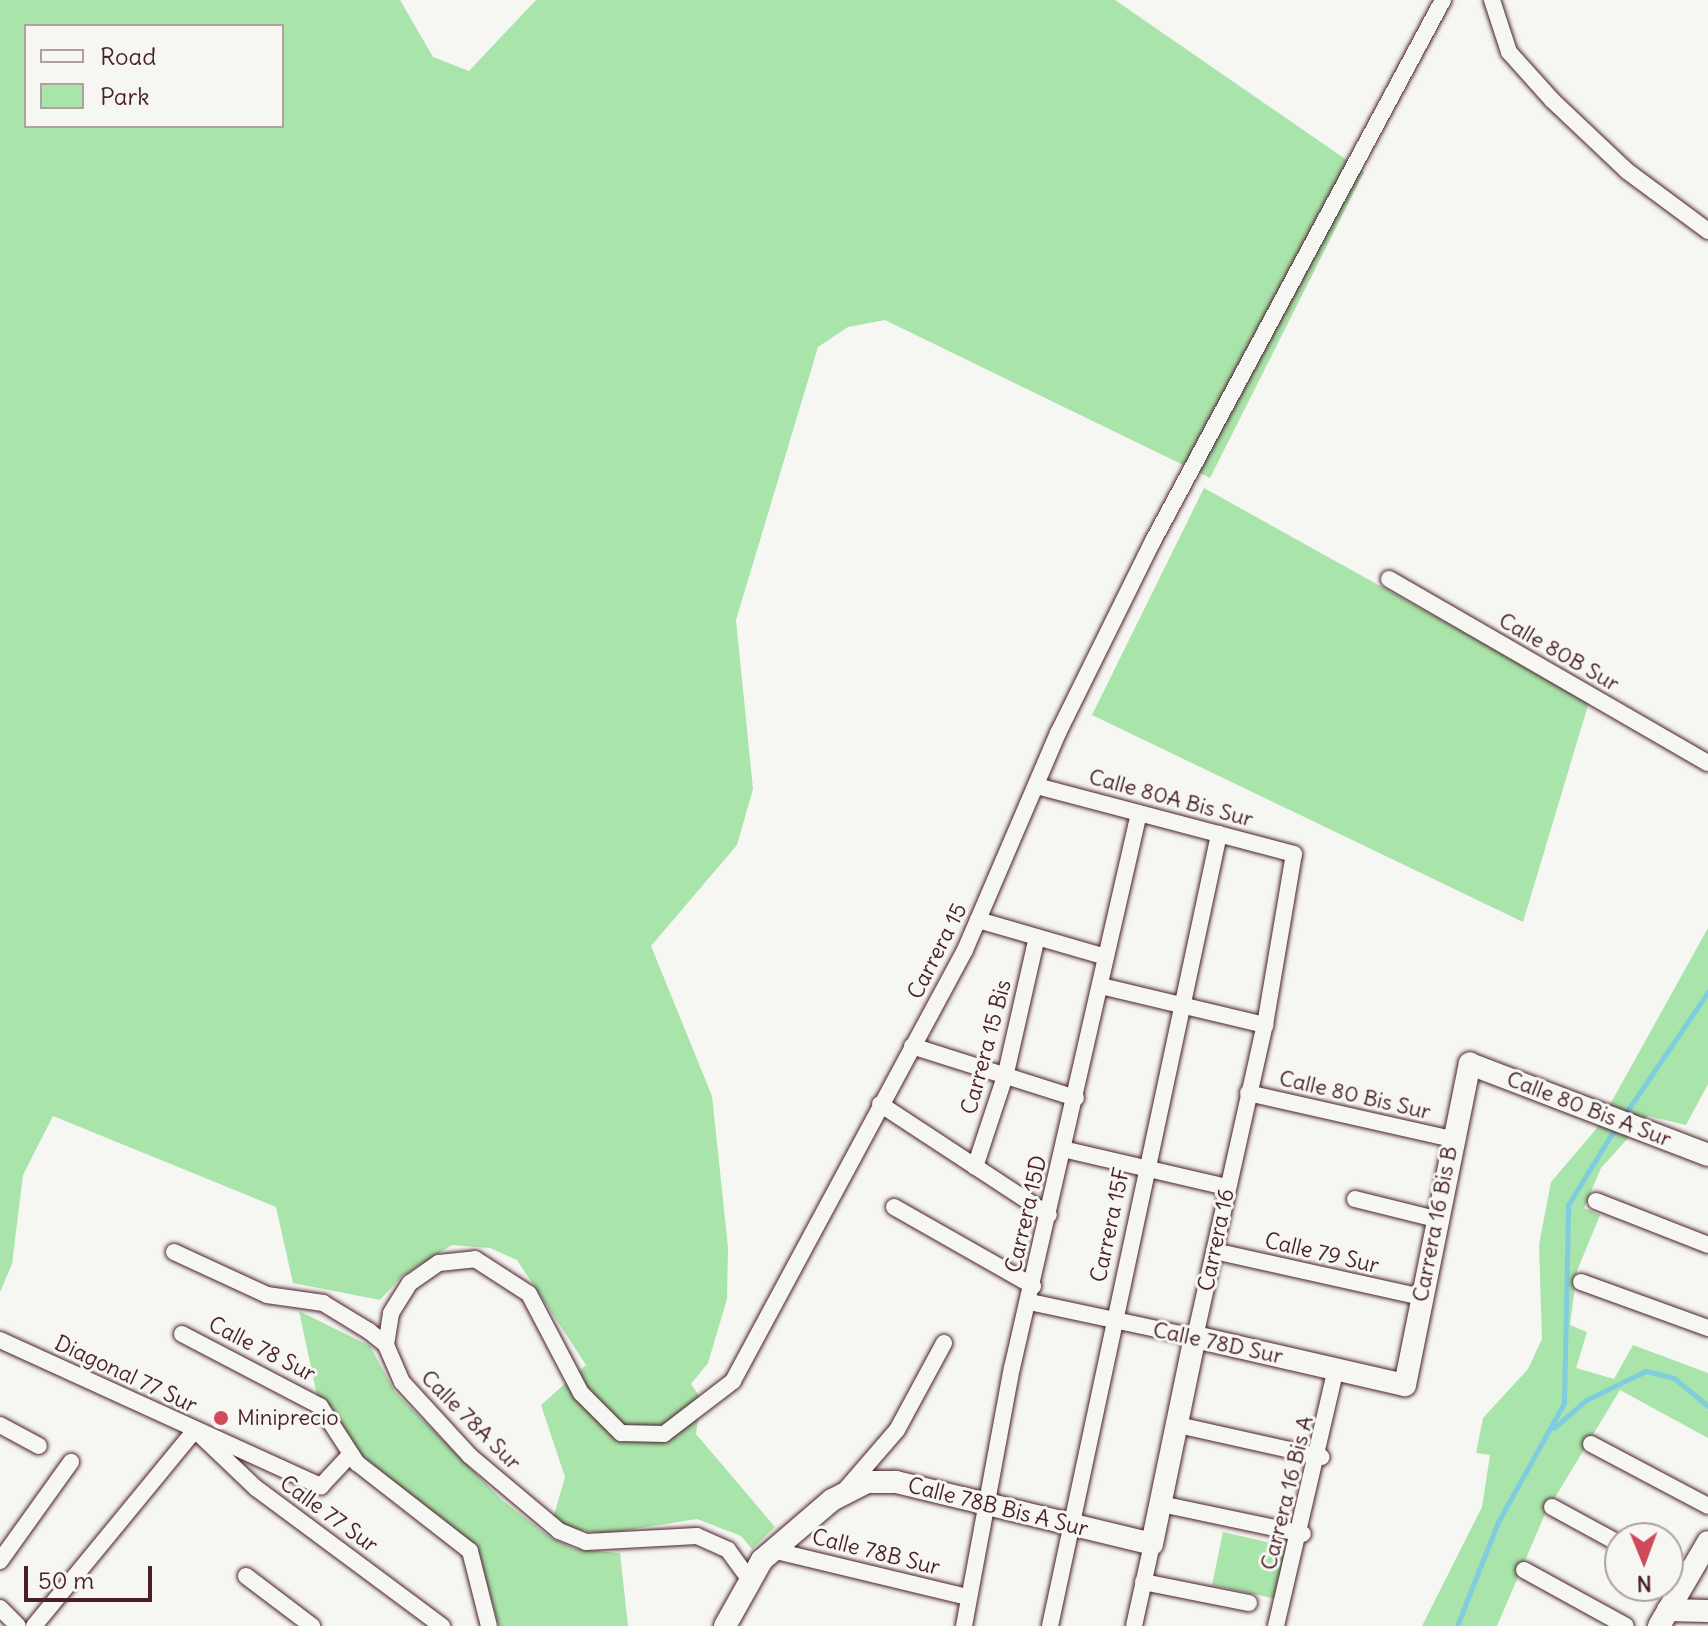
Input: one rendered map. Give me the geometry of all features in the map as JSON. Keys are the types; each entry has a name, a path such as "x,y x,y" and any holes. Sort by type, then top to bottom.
{"street":[{"name":"Carrera 15","path":"386,1345 391,1313 418,1275 451,1260 487,1264 536,1304 603,1422 643,1437 687,1422 743,1367 769,1305 978,920 1036,786 1189,473 1443,0"},
{"path":"1492,0 1509,52 1552,100 1627,171 1708,231"},
{"name":"Calle 80B Sur","path":"1389,579 1708,763"},
{"name":"Calle 80A Bis Sur","path":"1036,786 1294,854"},
{"name":"Carrera 15D","path":"964,1626 984,1504 1139,813"},
{"name":"Carrera 15F","path":"1050,1626 1067,1524 1219,834"},
{"name":"Carrera 16","path":"1134,1626 1226,1187 1265,1025 1294,854"},
{"path":"978,920 1106,957"},
{"name":"Carrera 15 Bis","path":"975,1167 1006,1073 1037,937"},
{"path":"1101,986 1265,1025"},
{"path":"912,1046 1006,1073 1076,1098"},
{"name":"Calle 80 Bis A Sur","path":"1470,1064 1708,1155"},
{"name":"Carrera 16 Bis B","path":"1405,1385 1452,1139 1470,1064"},
{"name":"Calle 80 Bis Sur","path":"1248,1093 1452,1139"},
{"path":"880,1104 1049,1215"},
{"path":"1063,1149 1226,1187"},
{"path":"1355,1199 1436,1219"},
{"path":"1596,1201 1708,1245"},
{"name":"Calle 78D Sur","path":"894,1207 1031,1294 1112,1320 1405,1385"},
{"name":"Calle 79 Sur","path":"1214,1251 1421,1297"},
{"path":"174,1252 267,1295 323,1303 386,1345"},
{"path":"1581,1282 1708,1328"},
{"name":"Calle 78 Sur","path":"182,1334 320,1406 350,1455"},
{"name":"Diagonal 77 Sur","path":"0,1340 321,1486 350,1455"},
{"path":"725,1626 749,1579 772,1550 845,1491 897,1430 944,1343"},
{"name":"Calle 78A Sur","path":"386,1345 396,1374 460,1445 559,1531 586,1542 697,1536 728,1550 749,1579"},
{"name":"Carrera 16 Bis A","path":"1276,1626 1303,1534 1321,1457 1336,1368"},
{"path":"0,1425 39,1446"},
{"path":"1178,1425 1321,1457"},
{"path":"34,1626 195,1430"},
{"name":"Calle 77 Sur","path":"195,1430 256,1488 442,1626"},
{"path":"1591,1444 1708,1506"},
{"path":"350,1455 470,1551 489,1626"},
{"path":"0,1561 71,1462"},
{"name":"Calle 78B Bis A Sur","path":"845,1491 896,1482 1152,1544"},
{"path":"1161,1504 1303,1534"},
{"path":"1552,1507 1604,1535"},
{"path":"1684,1567 1708,1542"},
{"name":"Calle 78B Sur","path":"772,1550 968,1597"},
{"path":"1524,1570 1626,1626"},
{"path":"246,1576 312,1626"},
{"path":"1143,1582 1249,1603"},
{"path":"0,1608 18,1626"},
{"path":"1664,1618 1708,1611"}],"green space":[{"path":"0,0 400,0 433,57 469,71 536,0 1115,0 1364,172 1210,478 885,320 848,327 818,347 736,620 753,789 737,845 651,946 712,1096 728,1247 727,1299 708,1363 691,1384 701,1399 696,1434 775,1527 752,1549 741,1536 697,1519 603,1534 566,1527 554,1515 565,1477 541,1405 586,1365 517,1260 490,1248 452,1245 402,1276 380,1300 293,1283 276,1207 53,1116 23,1175 12,1264 0,1292"},
{"path":"1204,488 1589,702 1523,922 1092,715"},
{"path":"1708,928 1708,1084 1686,1125 1648,1116 1601,1168 1584,1208 1600,1215 1577,1271 1570,1325 1587,1332 1576,1368 1614,1379 1633,1345 1708,1373 1708,1438 1620,1390 1545,1514 1497,1626 1422,1626 1482,1507 1490,1455 1476,1453 1483,1418 1528,1369 1542,1339 1539,1245 1551,1182 1597,1128"},
{"path":"299,1311 370,1346 395,1392 502,1500 551,1538 575,1549 620,1553 628,1626 499,1626 477,1548 366,1461 318,1400"},
{"path":"1223,1532 1289,1547 1277,1599 1212,1585"}],"waterway":[{"path":"1623,1117 1708,992"},
{"path":"1457,1626 1498,1522 1564,1403 1568,1205 1617,1125"},
{"path":"1554,1428 1586,1400 1646,1371 1674,1378 1708,1406"}],"place":[{"name":"Miniprecio","path":"221,1418"}]}
